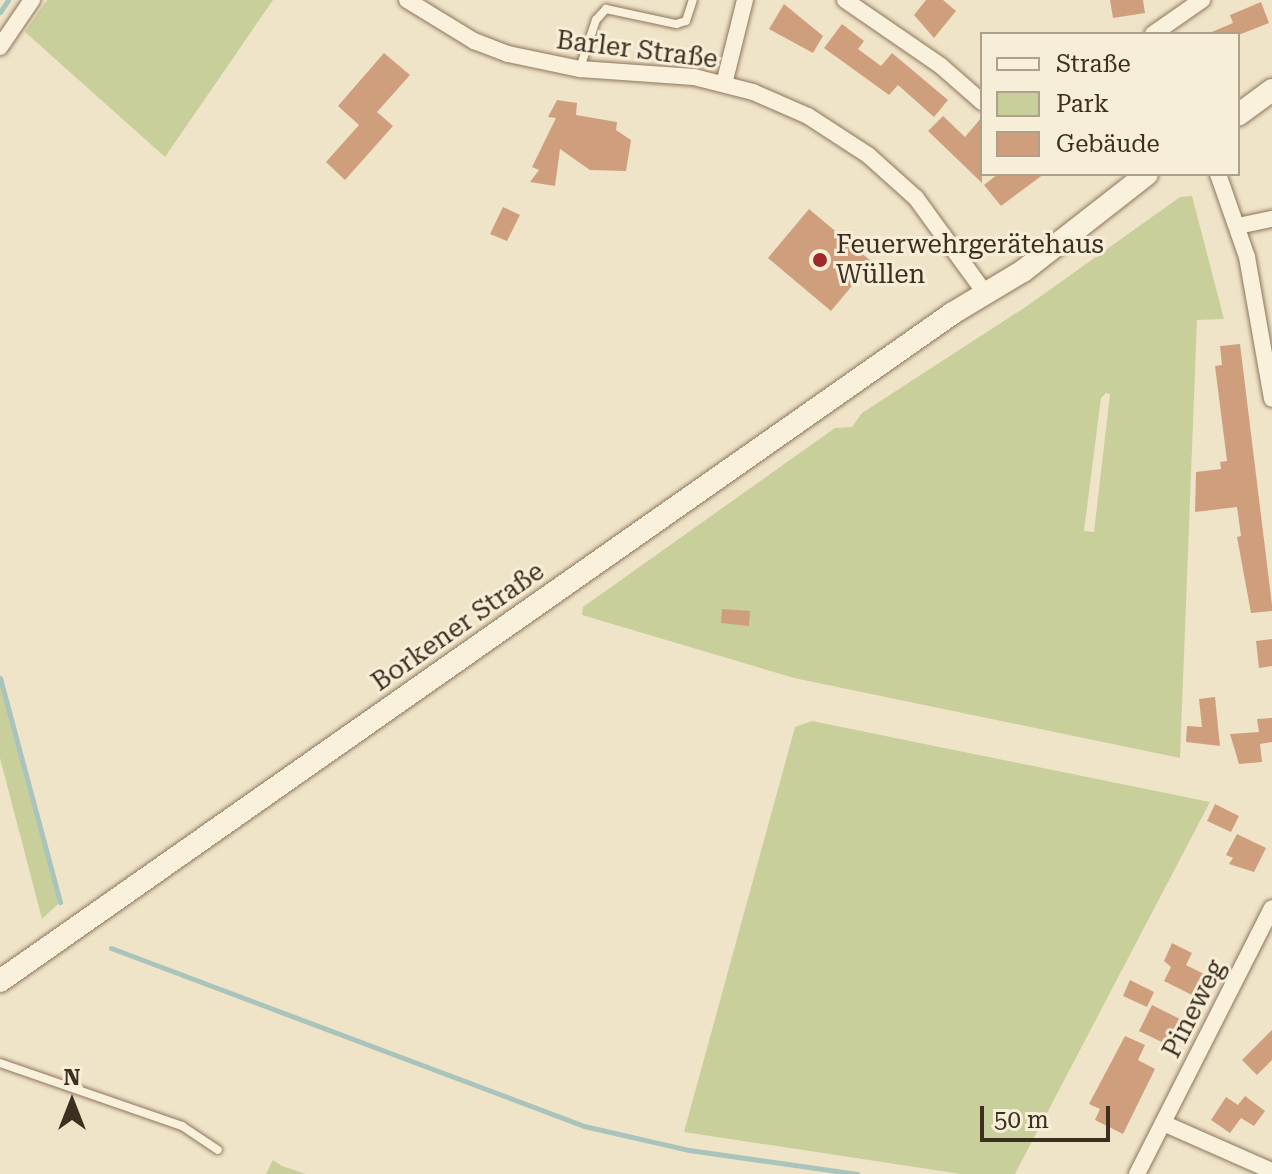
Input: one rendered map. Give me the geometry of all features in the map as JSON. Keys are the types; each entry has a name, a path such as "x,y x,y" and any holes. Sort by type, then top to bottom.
{"main road":[{"path":"1240,114 1272,90"},
{"name":"Borkener Straße","path":"0,981 948,317 1023,271 1144,176"}],"street":[{"path":"0,47 32,0"},
{"name":"Barler Straße","path":"407,0 474,41 580,69 661,72 724,84 808,116 868,155 916,198 985,293"},
{"path":"724,84 745,0"},
{"path":"845,0 941,66 980,100"},
{"path":"1156,32 1202,0"},
{"path":"1219,176 1238,226 1271,388"},
{"path":"1238,226 1272,219"},
{"name":"Pineweg","path":"1137,1174 1272,908"},
{"path":"1163,1123 1272,1171"}],"lane":[{"path":"580,69 596,20 606,9 676,24 686,21 693,0"},
{"path":"0,1063 182,1126 218,1150"}],"green space":[{"path":"47,0 273,0 165,157 25,32"},
{"path":"1192,196 1224,319 1197,320 1180,758 794,678 582,615 583,607 835,428 852,427 862,413 1027,306 1180,197","holes":["1106,393 1110,394 1094,532 1084,531 1101,398"]},
{"path":"0,678 60,902 42,919 0,758"},
{"path":"812,721 1210,802 1015,1174 961,1174 684,1132 795,727"},
{"path":"273,1160 282,1166 306,1174 266,1174"}],"building":[{"path":"926,0 943,0 956,11 934,38 914,15"},
{"path":"1110,0 1143,0 1145,13 1113,18"},
{"path":"1261,2 1269,23 1241,34 1212,32 1233,23 1230,15"},
{"path":"784,4 823,36 813,53 769,29"},
{"path":"842,24 864,41 858,49 881,66 892,53 948,100 934,117 898,85 889,95 824,48"},
{"path":"384,53 410,75 377,112 393,126 345,180 326,162 359,125 338,106"},
{"path":"557,100 577,103 576,115 617,122 616,130 631,140 626,171 590,170 560,149 555,186 530,182 539,170 532,167 556,118 548,117"},
{"path":"943,116 965,137 980,119 982,183 928,131"},
{"path":"995,176 1041,176 1001,206 984,185"},
{"path":"503,207 520,215 507,241 490,234"},
{"name":"Feuerwehrgerätehaus Wüllen","path":"809,209 872,262 831,311 768,258"},
{"path":"1240,344 1272,605 1272,611 1251,613 1237,537 1241,536 1237,507 1195,512 1196,472 1221,469 1220,462 1227,461 1215,366 1222,365 1220,346"},
{"path":"722,609 750,611 749,626 721,623"},
{"path":"1272,639 1272,666 1259,668 1256,641"},
{"path":"1215,697 1220,746 1186,742 1187,726 1202,727 1199,699"},
{"path":"1272,718 1272,742 1260,744 1262,762 1239,764 1230,734 1259,732 1257,719"},
{"path":"1215,804 1239,816 1231,832 1207,821"},
{"path":"1237,834 1266,848 1254,872 1229,864 1233,858 1226,855"},
{"path":"1172,943 1192,953 1186,965 1206,975 1196,997 1164,981 1171,967 1164,961"},
{"path":"1130,980 1154,992 1147,1007 1123,996"},
{"path":"1152,1005 1182,1020 1170,1046 1139,1031"},
{"path":"1272,1030 1272,1060 1257,1075 1242,1060"},
{"path":"1125,1036 1145,1045 1138,1060 1155,1069 1123,1134 1095,1120 1100,1109 1089,1104"},
{"path":"1245,1096 1265,1111 1254,1126 1241,1118 1230,1133 1211,1120 1226,1097 1238,1105"}],"waterway":[{"path":"0,12 8,0"},
{"path":"0,678 60,902"},
{"path":"111,948 584,1126 689,1150 857,1174"}],"place":[{"name":"Feuerwehrgerätehaus Wüllen","path":"820,260"}]}
